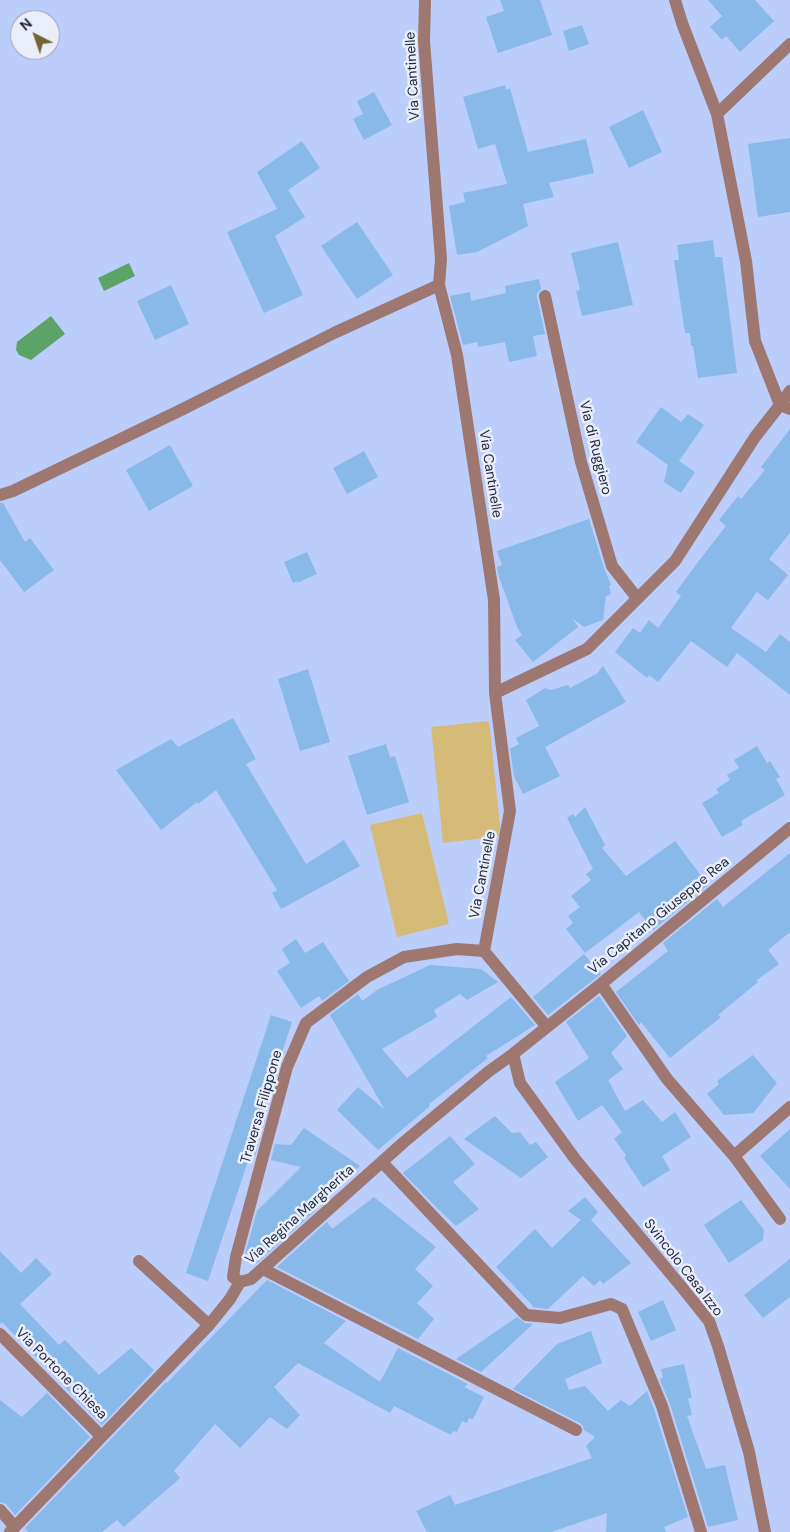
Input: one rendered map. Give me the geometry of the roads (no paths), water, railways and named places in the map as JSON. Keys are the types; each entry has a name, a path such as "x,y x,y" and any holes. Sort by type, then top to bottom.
{"street":[{"name":"Via Cantinelle","path":"425,0 424,41 441,260 439,285 457,355 494,600 495,693 510,811 484,951"},
{"path":"675,0 716,114 746,261 755,341 785,407"},
{"path":"716,114 790,44"},
{"path":"0,495 22,487 334,333 439,285"},
{"name":"Via di Ruggiero","path":"545,296 584,471 612,566 637,598"},
{"path":"495,693 587,649 675,561 755,436 785,407 790,391"},
{"name":"Via Capitano Giuseppe Rea","path":"547,1027 790,828"},
{"name":"Traversa Filippone","path":"240,1282 233,1277 236,1257 287,1066 306,1024 366,977 404,957 457,950 484,951"},
{"path":"484,951 547,1027"},
{"path":"601,984 667,1079 734,1156 780,1219"},
{"name":"Via Regina Margherita","path":"12,1529 209,1325 230,1299 240,1282 251,1279 382,1162 488,1072 547,1027"},
{"name":"Svincolo Casa Izzo","path":"513,1054 520,1083 575,1159 709,1321 749,1452 765,1532"},
{"path":"734,1156 790,1107"},
{"path":"382,1162 526,1315 560,1318 611,1304 622,1310 662,1406 701,1532"},
{"path":"139,1261 209,1325"},
{"path":"263,1269 576,1430"},
{"name":"Via Portone Chiesa","path":"0,1334 101,1436"},
{"path":"0,1510 12,1529"}]}
